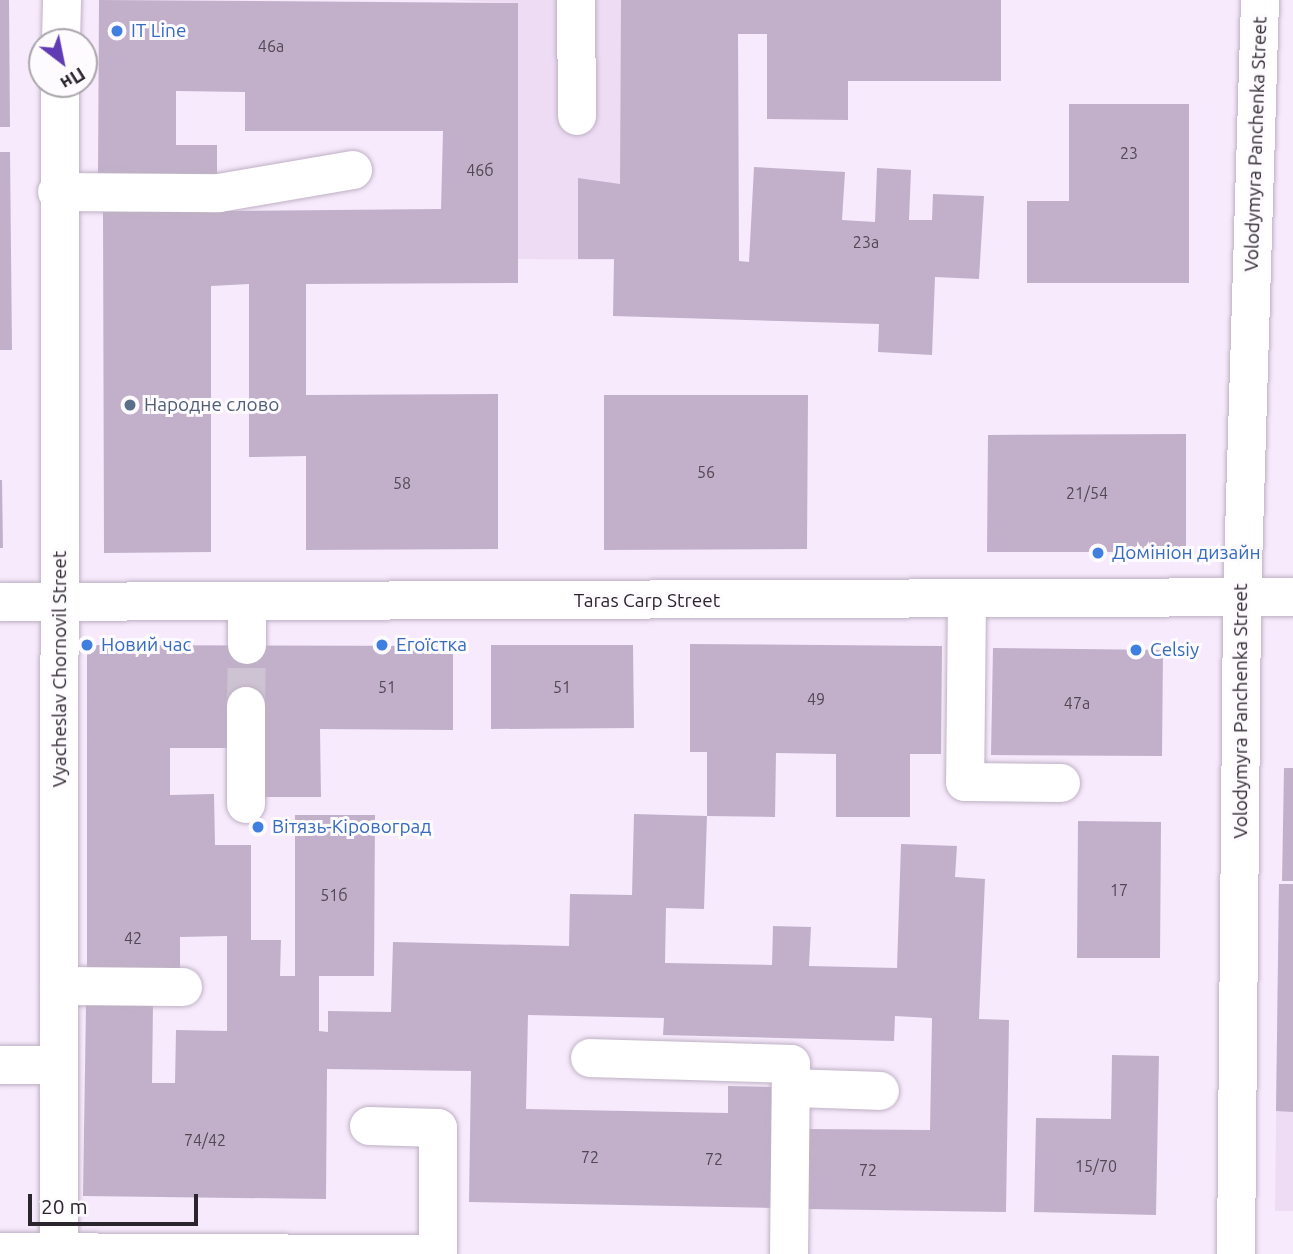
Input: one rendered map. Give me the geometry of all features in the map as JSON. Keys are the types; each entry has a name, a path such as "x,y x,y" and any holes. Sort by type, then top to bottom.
{"street":[{"path":"61,28 62,0"},
{"path":"576,0 577,116"},
{"name":"Volodymyra Panchenka Street","path":"1236,1254 1241,600 1260,0"},
{"name":"Vyacheslav Chornovil Street","path":"59,1252 60,603 57,192 60,98"},
{"path":"57,192 219,193 353,170"},
{"name":"Taras Carp Street","path":"0,603 1241,600 1293,597"},
{"path":"967,600 965,782 1061,783"},
{"path":"247,604 247,645"},
{"path":"246,804 247,705"},
{"path":"59,986 183,986"},
{"path":"590,1058 791,1064 789,1254"},
{"path":"0,1065 59,1065"},
{"path":"791,1088 880,1091"},
{"path":"369,1126 438,1128 438,1254"},
{"path":"0,1252 423,1254"}],"shaded area":[{"path":"449,0 753,0 738,34 739,261 518,259 518,3"},
{"path":"1279,884 1293,884 1293,1211 1275,1211"}],"building":[{"path":"0,0 9,0 10,127 0,127"},
{"path":"99,0 518,3 518,283 306,284 306,395 498,394 498,549 306,550 306,456 249,457 249,284 211,286 211,552 104,553 103,212 441,209 443,131 245,131 245,92 176,91 176,145 217,145 217,174 98,173"},
{"path":"621,0 1001,0 1001,81 848,81 848,120 767,119 767,34 738,34 739,261 749,262 754,167 845,172 842,220 875,222 877,168 911,170 909,220 932,220 933,194 984,196 979,279 935,277 932,355 878,352 879,324 613,316 614,259 578,259 578,178 620,184"},
{"path":"1069,104 1189,104 1189,283 1027,283 1027,201 1069,201"},
{"path":"0,152 10,152 12,350 0,350"},
{"path":"604,395 808,395 807,549 604,550"},
{"path":"1186,434 1186,552 987,552 988,435"},
{"path":"2,480 3,548 0,548"},
{"path":"690,644 942,646 941,754 910,754 910,817 836,817 836,754 776,753 775,817 707,816 707,752 690,752"},
{"path":"87,645 453,646 453,730 320,729 321,797 263,797 232,748 170,748 170,795 214,794 215,845 251,845 251,940 281,940 280,976 295,976 295,815 375,815 374,976 319,976 319,1031 328,1032 328,1011 391,1012 393,942 569,946 570,894 632,895 634,814 707,816 704,909 666,908 665,963 772,965 773,926 811,927 809,966 897,968 901,844 957,846 955,877 985,879 979,1019 1009,1020 1006,1212 807,1209 809,1129 930,1130 932,1018 895,1016 894,1041 663,1035 664,1018 528,1015 526,1109 728,1113 728,1086 775,1087 772,1208 469,1202 471,1071 327,1069 326,1199 83,1196 86,1005 153,1005 152,1083 175,1083 176,1030 227,1031 227,936 180,937 180,968 87,968"},
{"path":"491,645 633,645 634,728 491,729"},
{"path":"993,648 1163,650 1162,756 991,755"},
{"path":"1284,768 1293,768 1293,881 1282,881"},
{"path":"1078,821 1161,822 1160,958 1077,958"},
{"path":"1279,884 1293,884 1293,1112 1276,1111"},
{"path":"1112,1055 1159,1056 1156,1215 1034,1212 1036,1118 1111,1119"}],"tunnel":[{"path":"246,706 247,645"}],"place":[{"name":"IT Line","path":"117,31"},
{"name":"Народне слово","path":"130,405"},
{"name":"Домініон дизайн","path":"1098,553"},
{"name":"Новий час","path":"87,645"},
{"name":"Егоїстка","path":"382,645"},
{"name":"Celsiy","path":"1136,650"},
{"name":"Вітязь-Кіровоград","path":"258,827"}]}
